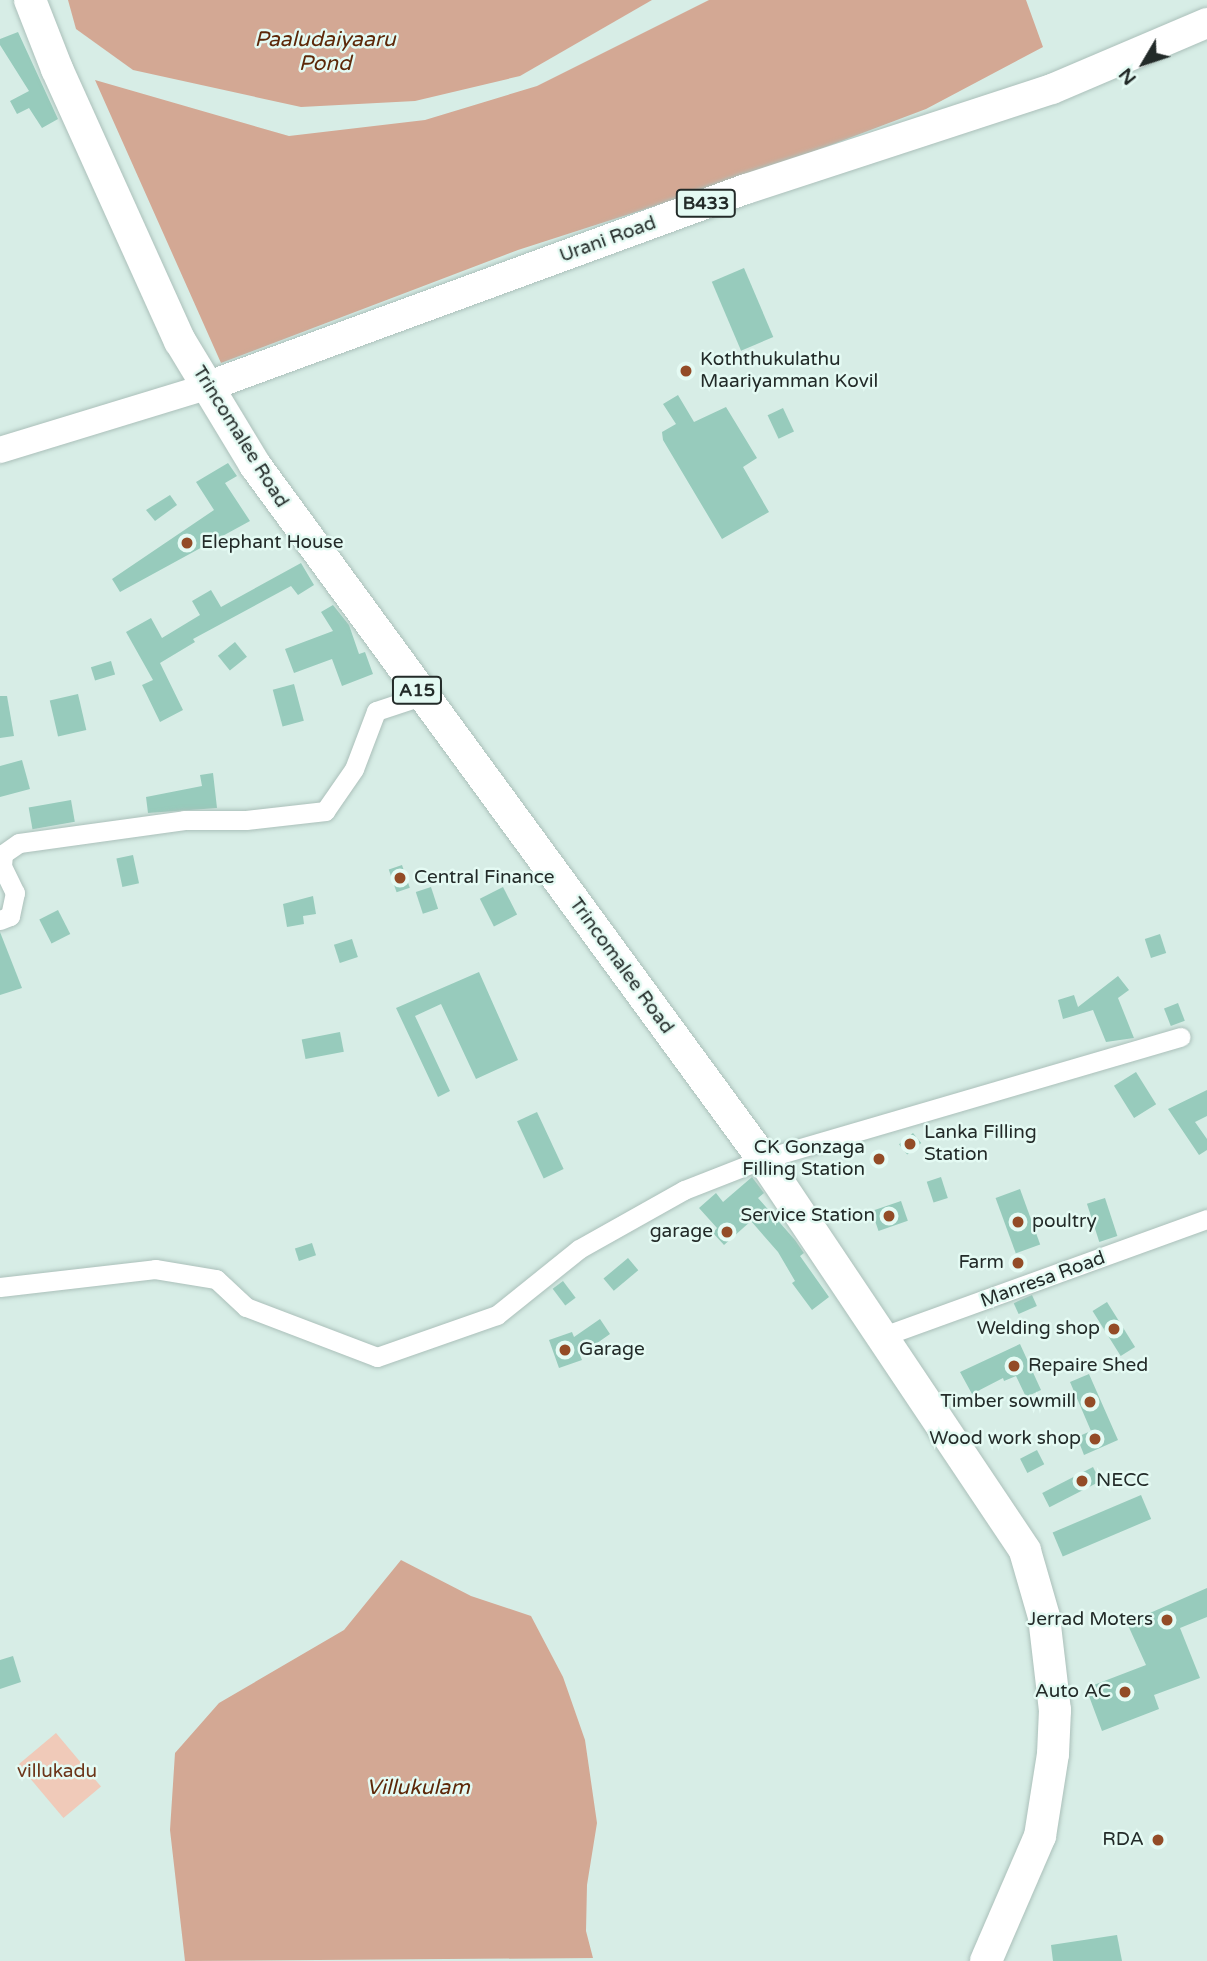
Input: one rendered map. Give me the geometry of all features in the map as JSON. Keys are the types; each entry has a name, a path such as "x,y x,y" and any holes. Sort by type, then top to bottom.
{"highway":[{"name":"Trincomalee Road","path":"30,0 158,291 206,387 281,502 763,1159 878,1338 985,1486 1025,1551 1044,1617 1055,1710 1040,1836 986,1961"}],"main road":[{"name":"Urani Road","path":"206,387 746,189 1052,89 1207,23"},
{"path":"0,450 206,387"}],"street":[{"path":"0,920 10,916 15,893 2,866 3,853 19,843 184,820 246,820 325,811 354,769 376,711 421,696"},
{"path":"0,1287 155,1269 216,1279 246,1307 377,1357 497,1315 579,1249 684,1190 763,1159 1181,1037"},
{"name":"Manresa Road","path":"878,1338 1207,1219"}],"green space":[{"name":"villukadu","path":"56,1733 101,1787 63,1818 18,1764"}],"water":[{"name":"Paaludaiyaaru Pond","path":"68,0 652,0 520,76 415,101 301,107 133,70 76,29"},
{"path":"709,0 1026,0 1043,47 926,109 757,173 518,250 221,363 95,80 289,136 425,120 537,86"},
{"name":"Villukulam","path":"401,1560 471,1596 531,1616 563,1677 585,1740 597,1823 587,1885 586,1931 593,1958 185,1961 170,1830 175,1753 219,1703 344,1630"}],"building":[{"path":"18,32 58,119 42,128 29,108 17,114 10,101 29,91 0,45 0,39"},
{"path":"744,268 773,337 741,351 712,282"},
{"path":"678,395 694,422 726,407 757,458 743,467 769,512 722,539 663,440 662,432 676,424 663,404"},
{"path":"783,408 794,432 779,439 768,415"},
{"name":"Elephant House","path":"228,463 237,476 225,483 250,521 120,592 112,579 214,510 196,482"},
{"path":"170,495 177,505 155,521 146,510"},
{"path":"301,563 314,585 298,595 291,586 193,639 195,642 160,663 183,710 160,722 142,685 153,680 126,632 151,618 162,638 200,615 192,601 211,590 221,607"},
{"path":"333,605 349,625 359,654 365,652 373,674 342,686 332,659 294,673 285,649 333,631 321,612"},
{"path":"235,642 247,657 230,671 218,656"},
{"path":"111,661 115,674 95,681 91,667"},
{"path":"294,684 304,721 283,726 273,690"},
{"path":"78,694 86,730 58,737 50,701"},
{"path":"0,696 7,696 14,736 0,738"},
{"path":"22,760 30,789 0,797 0,766"},
{"path":"213,773 217,808 148,813 146,797 202,786 200,775"},
{"path":"71,800 75,822 32,829 29,807"},
{"path":"133,855 139,883 122,887 116,859"},
{"name":"Central Finance","path":"402,865 410,888 397,892 389,870"},
{"path":"431,887 438,909 423,914 416,892"},
{"path":"503,887 517,915 494,926 480,899"},
{"path":"313,896 316,914 303,916 304,924 287,927 283,904"},
{"path":"58,910 70,934 52,944 39,920"},
{"path":"0,932 22,988 0,995"},
{"path":"1160,934 1166,953 1151,958 1145,939"},
{"path":"352,939 358,957 340,963 334,945"},
{"path":"479,972 518,1060 476,1079 441,1004 415,1016 450,1091 438,1097 396,1008"},
{"path":"1118,976 1129,990 1118,998 1134,1038 1106,1042 1093,1010 1063,1019 1058,1000 1074,995 1078,1007"},
{"path":"1178,1003 1185,1021 1171,1026 1164,1008"},
{"path":"340,1032 344,1052 306,1059 302,1039"},
{"path":"1136,1072 1156,1104 1134,1118 1114,1086"},
{"path":"1207,1090 1207,1116 1195,1122 1207,1139 1207,1150 1199,1155 1168,1109"},
{"path":"537,1112 564,1169 544,1178 517,1121"},
{"name":"Lanka Filling Station","path":"913,1133 921,1143 907,1154 899,1144"},
{"path":"752,1177 764,1193 758,1198 795,1240 804,1253 800,1256 829,1297 812,1310 792,1283 795,1281 778,1252 751,1221 724,1245 713,1233 717,1228 699,1208 716,1193 723,1202"},
{"path":"941,1177 948,1198 934,1203 927,1182"},
{"name":"poultry","path":"1020,1189 1040,1244 1016,1253 996,1198"},
{"path":"1105,1198 1117,1236 1099,1242 1087,1204"},
{"name":"Service Station","path":"901,1201 908,1221 879,1231 872,1211"},
{"path":"312,1243 316,1255 299,1261 295,1249"},
{"path":"628,1258 638,1270 614,1291 603,1279"},
{"path":"563,1281 576,1298 565,1306 553,1289"},
{"path":"1032,1295 1037,1306 1019,1314 1014,1303"},
{"name":"Welding shop","path":"1107,1302 1135,1347 1121,1356 1093,1311"},
{"path":"600,1319 610,1334 580,1355 582,1360 559,1368 549,1340 572,1332 574,1337"},
{"path":"1020,1344 1041,1390 1026,1397 1016,1376 1004,1381 1003,1378 972,1394 960,1372"},
{"path":"1089,1374 1118,1440 1084,1455 1077,1437 1091,1431 1070,1382"},
{"path":"1037,1450 1044,1464 1027,1473 1020,1459"},
{"path":"1093,1467 1100,1481 1049,1507 1042,1493"},
{"path":"1141,1495 1151,1519 1063,1556 1053,1533"},
{"path":"1207,1588 1207,1617 1180,1628 1200,1678 1154,1695 1159,1709 1102,1731 1086,1688 1146,1665 1127,1623"},
{"path":"13,1656 21,1682 0,1689 0,1660"},
{"path":"1117,1935 1122,1961 1053,1961 1051,1945"}],"place":[{"name":"Koththukulathu Maariyamman Kovil","path":"686,371"},
{"name":"Elephant House","path":"187,543"},
{"name":"Central Finance","path":"400,878"},
{"name":"Lanka Filling Station","path":"910,1144"},
{"name":"CK Gonzaga Filling Station","path":"879,1159"},
{"name":"Service Station","path":"889,1216"},
{"name":"poultry","path":"1018,1222"},
{"name":"garage","path":"727,1232"},
{"name":"Farm","path":"1018,1263"},
{"name":"Welding shop","path":"1114,1329"},
{"name":"Garage","path":"565,1350"},
{"name":"Repaire Shed","path":"1014,1366"},
{"name":"Timber sowmill","path":"1090,1402"},
{"name":"Wood work shop","path":"1095,1439"},
{"name":"NECC","path":"1082,1481"},
{"name":"Jerrad Moters","path":"1167,1620"},
{"name":"Auto AC","path":"1125,1692"},
{"name":"RDA","path":"1158,1840"}]}
